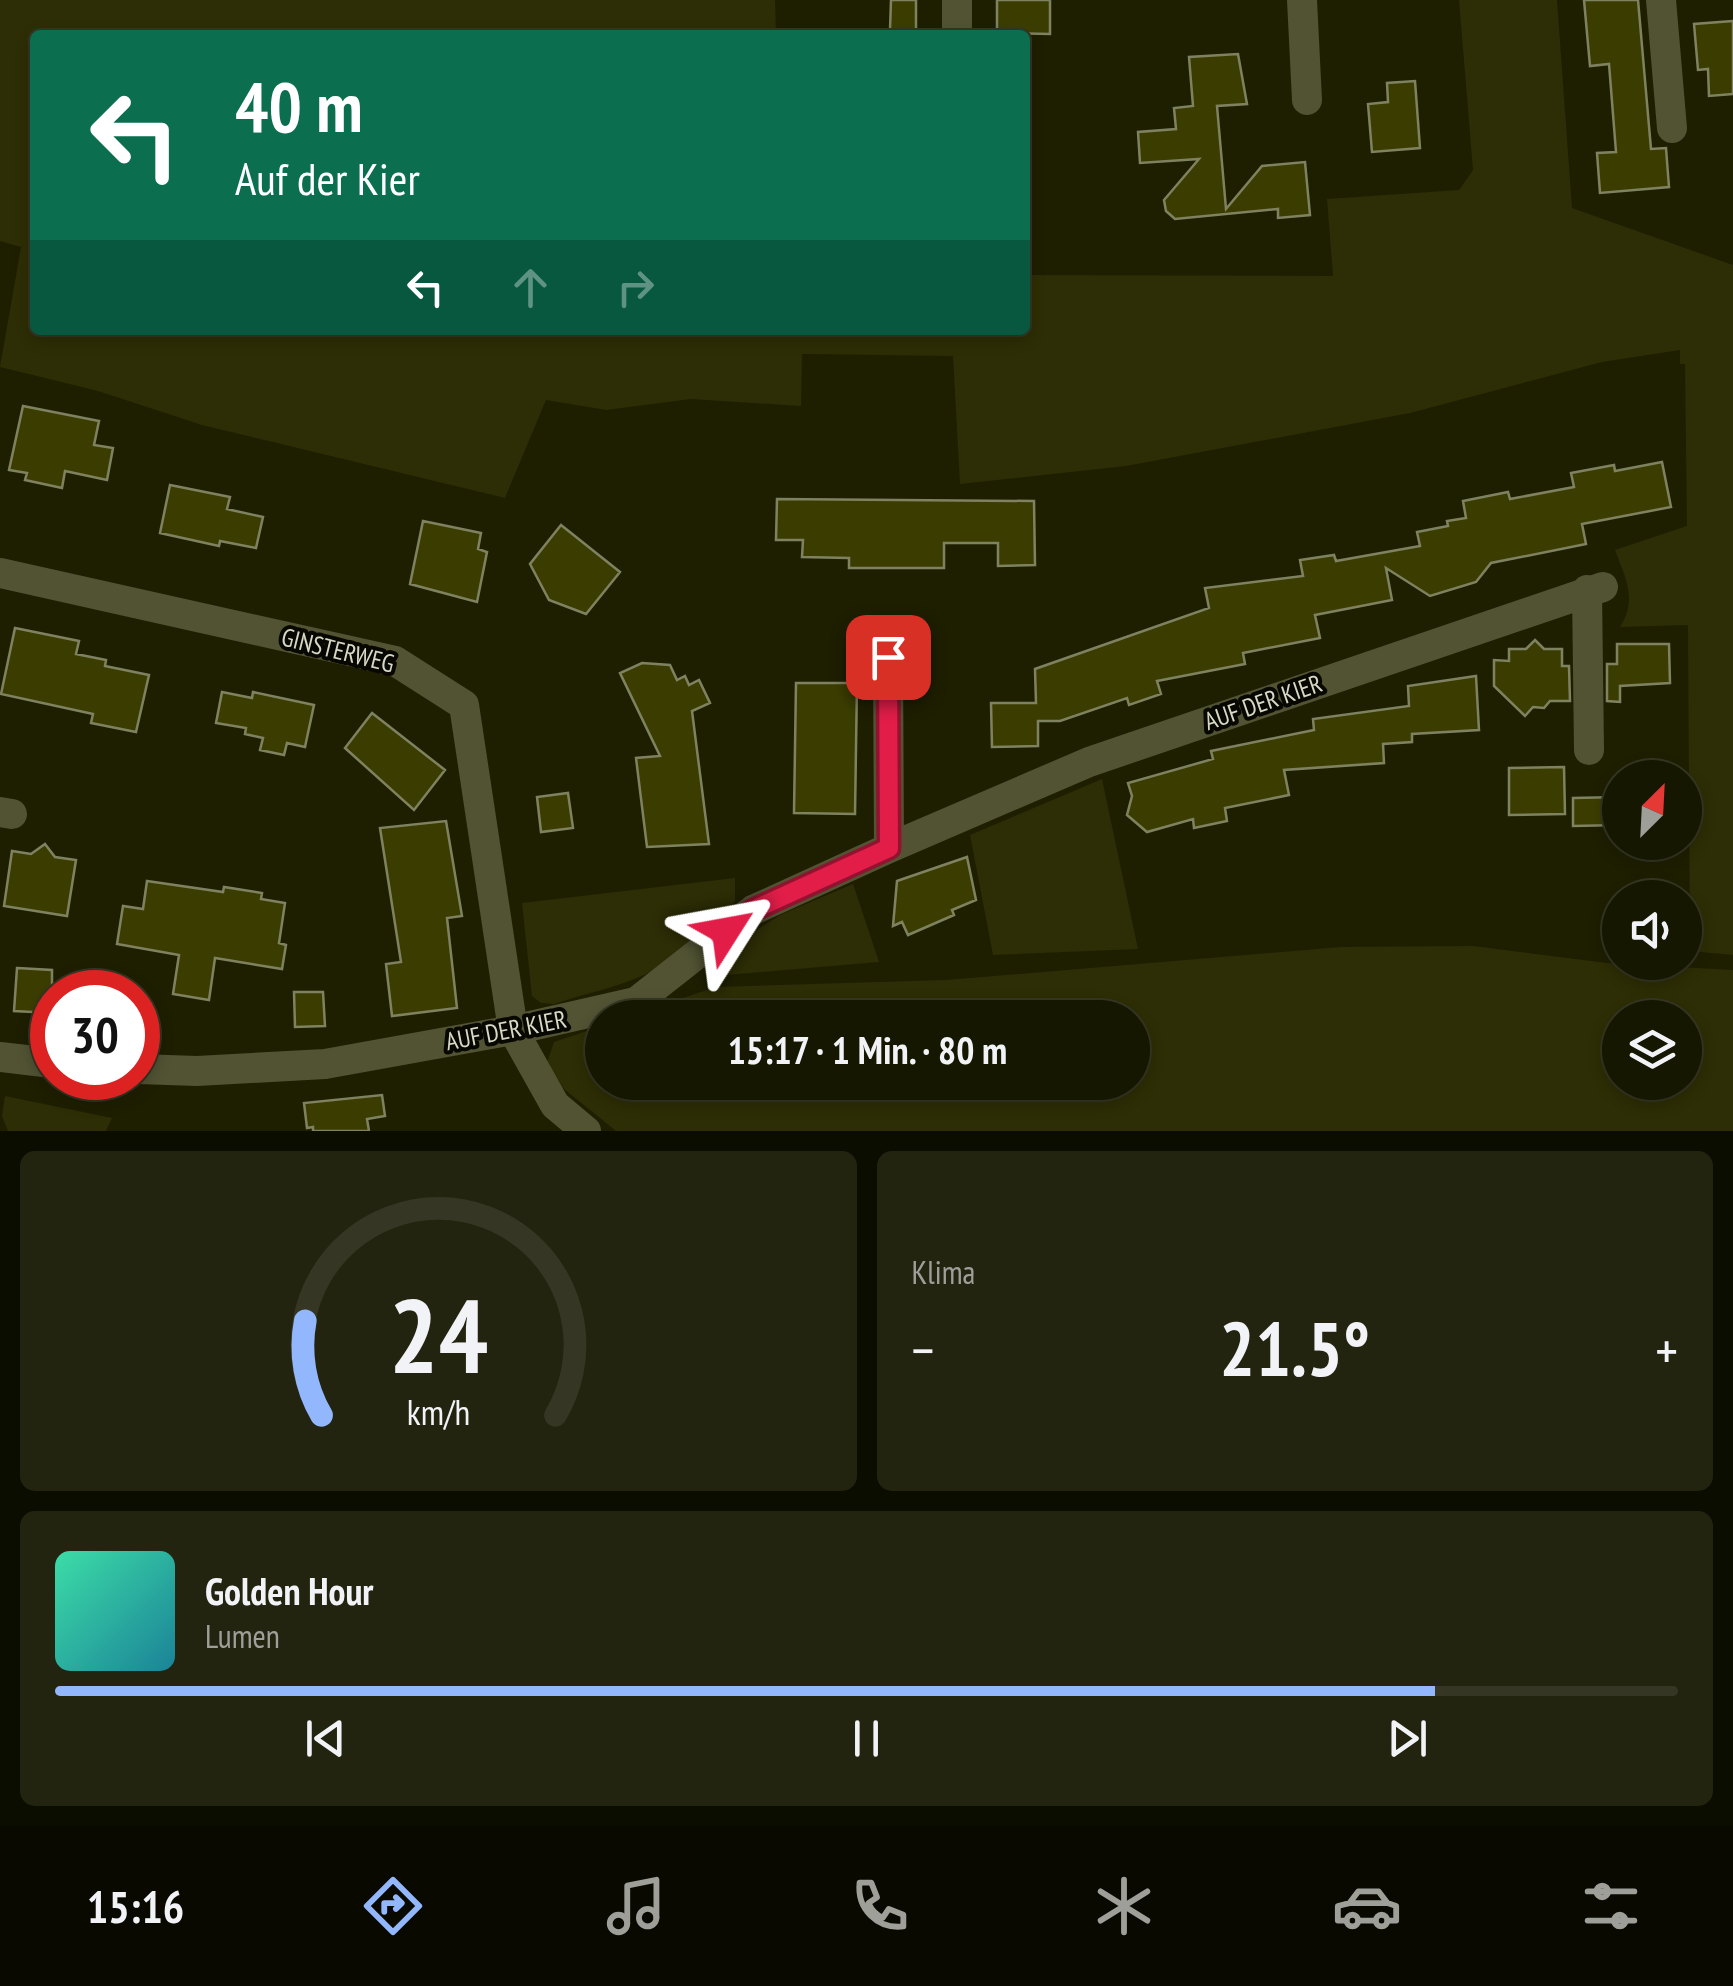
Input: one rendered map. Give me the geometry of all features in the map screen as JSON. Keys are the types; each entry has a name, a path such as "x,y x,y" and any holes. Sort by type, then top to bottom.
{"street":[{"path":"957,0 957,30"},
{"path":"1302,0 1307,100"},
{"path":"1662,0 1672,128"},
{"name":"GINSTERWEG","path":"0,573 395,661 464,706 513,1030"},
{"name":"AUF DER KIER","path":"160,1069 325,1064 513,1030 636,1002 753,910 889,848 1090,762 1595,588 1589,750"},
{"path":"888,657 889,848"},
{"path":"513,1030 556,1105 586,1131"},
{"path":"0,1057 30,1060"}],"shaded area":[{"path":"0,0 775,0 776,30 30,30 30,335 1030,335 1030,275 1333,276 1327,199 1459,190 1473,170 1459,0 1557,0 1572,208 1733,265 1733,955 1702,952 1702,880 1690,880 1689,860 1702,860 1702,760 1689,760 1688,625 1620,627 1629,598 1615,550 1687,526 1685,364 1680,364 1680,350 1602,362 1410,413 1126,466 960,484 953,356 802,354 801,406 691,399 606,410 546,400 505,498 202,425 98,391 0,367 21,247 0,241"},
{"path":"1102,779 1138,949 993,955 970,835"},
{"path":"735,878 735,902 644,975 554,1004 541,1003 532,996 522,903"},
{"path":"853,884 879,962 715,976 704,964 780,915"},
{"path":"1473,946 1602,962 1602,980 1702,980 1702,968 1733,970 1733,1131 616,1131 564,1089 547,1063 554,1042 585,1032 585,1100 1150,1100 1150,1000 677,1000 716,987 946,980 1341,947"},
{"path":"5,1096 112,1118 106,1131 8,1131 2,1116"}],"building":[{"path":"891,0 916,0 916,30 890,30"},
{"path":"997,0 1050,0 1050,34 997,30"},
{"path":"1584,0 1638,0 1651,149 1666,148 1669,187 1600,193 1597,153 1616,152 1609,64 1590,66"},
{"path":"1733,21 1733,94 1709,96 1708,69 1698,70 1694,24"},
{"path":"1238,54 1247,104 1217,106 1226,209 1262,166 1305,162 1310,215 1278,218 1278,209 1175,219 1166,211 1164,200 1199,159 1140,163 1138,132 1176,129 1174,108 1193,106 1189,57"},
{"path":"1415,81 1420,148 1372,152 1368,104 1388,102 1387,83"},
{"path":"23,406 99,421 94,445 113,448 107,480 65,471 62,488 25,480 27,473 9,470"},
{"path":"1662,462 1671,507 1582,524 1586,544 1491,563 1476,582 1430,596 1386,568 1392,600 1315,615 1320,638 1243,653 1245,664 1157,681 1161,694 1129,705 1127,698 1060,721 1038,721 1038,746 992,747 991,703 1036,703 1035,669 1209,608 1205,588 1303,576 1300,560 1334,555 1336,561 1420,546 1417,532 1466,518 1463,501 1508,492 1510,499 1574,487 1571,473 1614,465 1615,471"},
{"path":"170,485 230,497 227,509 263,517 256,548 220,541 219,546 160,533"},
{"path":"777,499 1034,501 1035,565 998,566 998,543 944,543 944,568 849,568 849,558 802,557 803,540 776,540"},
{"path":"423,521 481,533 478,549 487,552 477,602 410,584"},
{"path":"561,525 620,572 586,614 549,600 530,564"},
{"path":"15,628 79,641 76,654 106,660 105,666 149,675 136,732 91,723 93,714 1,694"},
{"path":"1535,640 1544,649 1562,649 1562,666 1569,666 1570,701 1550,701 1544,708 1533,707 1525,716 1494,686 1494,660 1509,661 1509,649 1526,649"},
{"path":"1617,644 1669,644 1670,683 1620,686 1620,702 1607,701 1607,664 1617,664"},
{"path":"642,663 670,665 677,680 685,676 689,685 699,680 710,703 692,711 709,844 647,847 636,758 660,756 620,673"},
{"path":"1476,676 1479,730 1412,734 1412,742 1383,744 1384,763 1284,770 1289,795 1225,808 1227,821 1194,828 1193,819 1147,832 1127,815 1132,796 1128,783 1213,759 1211,751 1314,730 1313,719 1409,706 1408,686"},
{"path":"796,683 857,683 855,814 794,813"},
{"path":"222,692 252,698 253,692 314,705 305,747 287,743 284,755 260,750 263,738 245,734 246,728 216,723"},
{"path":"372,713 445,770 414,810 345,748"},
{"path":"1564,767 1565,814 1509,815 1509,768"},
{"path":"568,793 573,828 541,832 537,797"},
{"path":"1602,797 1602,825 1573,826 1573,798"},
{"path":"446,821 462,916 447,918 457,1008 392,1016 386,964 401,962 380,828"},
{"path":"45,844 55,857 76,860 67,916 4,906 12,851 31,854"},
{"path":"967,857 976,900 952,910 954,915 908,935 902,922 893,926 897,881"},
{"path":"147,881 223,892 224,887 262,893 261,899 285,903 279,943 286,945 282,969 215,958 209,1000 173,994 179,955 117,944 123,906 143,909"},
{"path":"17,968 52,970 30,970 30,1012 14,1011"},
{"path":"294,992 323,992 325,1026 295,1027"},
{"path":"382,1095 385,1116 367,1119 369,1131 307,1128 304,1103"}],"route":[{"path":"726,931 753,910 889,848 888,657"}]}
